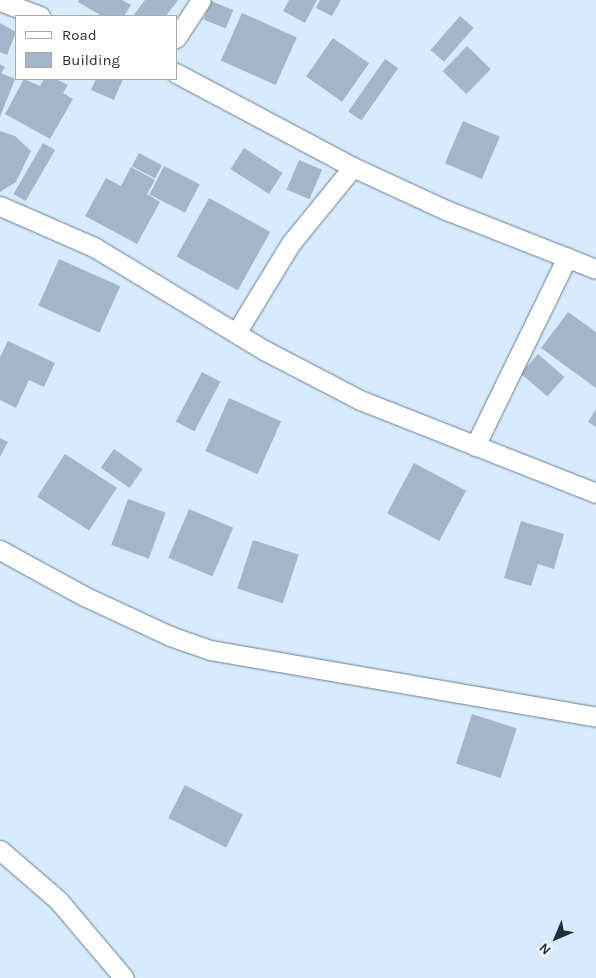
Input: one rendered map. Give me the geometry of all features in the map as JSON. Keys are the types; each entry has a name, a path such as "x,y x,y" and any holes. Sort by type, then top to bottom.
{"street":[{"path":"178,35 201,0"},
{"path":"0,1 37,15"},
{"path":"178,74 353,167 446,210 596,269"},
{"path":"236,333 291,242 353,167"},
{"path":"0,206 94,247 236,333 360,400 596,493"},
{"path":"475,446 567,257"},
{"path":"0,550 84,596 170,636 210,650 596,717"},
{"path":"0,850 58,900 124,978"}],"building":[{"path":"79,0 122,0 131,5 125,15 100,15 78,2"},
{"path":"145,0 178,0 167,15 134,15"},
{"path":"289,0 317,0 305,23 283,11"},
{"path":"320,0 341,0 332,16 316,8"},
{"path":"211,1 233,10 226,29 204,20"},
{"path":"242,13 297,37 276,85 221,61"},
{"path":"460,16 474,28 444,62 430,50"},
{"path":"0,23 15,31 15,35 7,55 0,52"},
{"path":"333,38 369,63 342,102 306,77"},
{"path":"467,46 491,69 466,94 443,71"},
{"path":"385,59 398,68 361,121 348,111"},
{"path":"0,64 5,67 1,73 15,79 0,117"},
{"path":"23,80 40,86 43,80 58,80 68,85 63,93 73,99 50,139 5,114"},
{"path":"96,80 123,80 114,100 91,90"},
{"path":"463,121 500,137 482,179 445,163"},
{"path":"0,131 15,136 31,151 16,182 0,192"},
{"path":"43,143 55,150 26,201 14,194"},
{"path":"244,148 283,173 269,194 230,169"},
{"path":"139,153 162,165 155,178 132,166"},
{"path":"299,160 322,170 310,199 286,189"},
{"path":"164,166 200,184 185,213 149,195"},
{"path":"131,167 155,180 147,194 160,202 137,244 85,216 106,178 121,186"},
{"path":"209,198 270,232 238,291 177,257"},
{"path":"59,259 120,286 99,333 38,306"},
{"path":"568,312 596,332 596,388 541,348"},
{"path":"8,341 55,363 44,387 29,380 16,408 0,400 0,357"},
{"path":"538,354 564,377 547,397 521,374"},
{"path":"202,372 221,382 194,431 176,421"},
{"path":"229,398 281,421 257,474 205,451"},
{"path":"596,409 596,427 588,422"},
{"path":"0,438 8,442 0,457"},
{"path":"114,449 143,469 129,488 101,468"},
{"path":"65,454 117,488 89,531 37,497"},
{"path":"414,463 466,491 439,541 387,513"},
{"path":"128,499 166,513 149,559 111,545"},
{"path":"189,509 233,528 212,577 168,558"},
{"path":"521,521 564,534 554,569 538,564 531,586 504,578"},
{"path":"253,540 299,555 283,603 237,589"},
{"path":"472,714 517,729 501,778 456,763"},
{"path":"185,785 243,815 226,847 168,818"}]}
